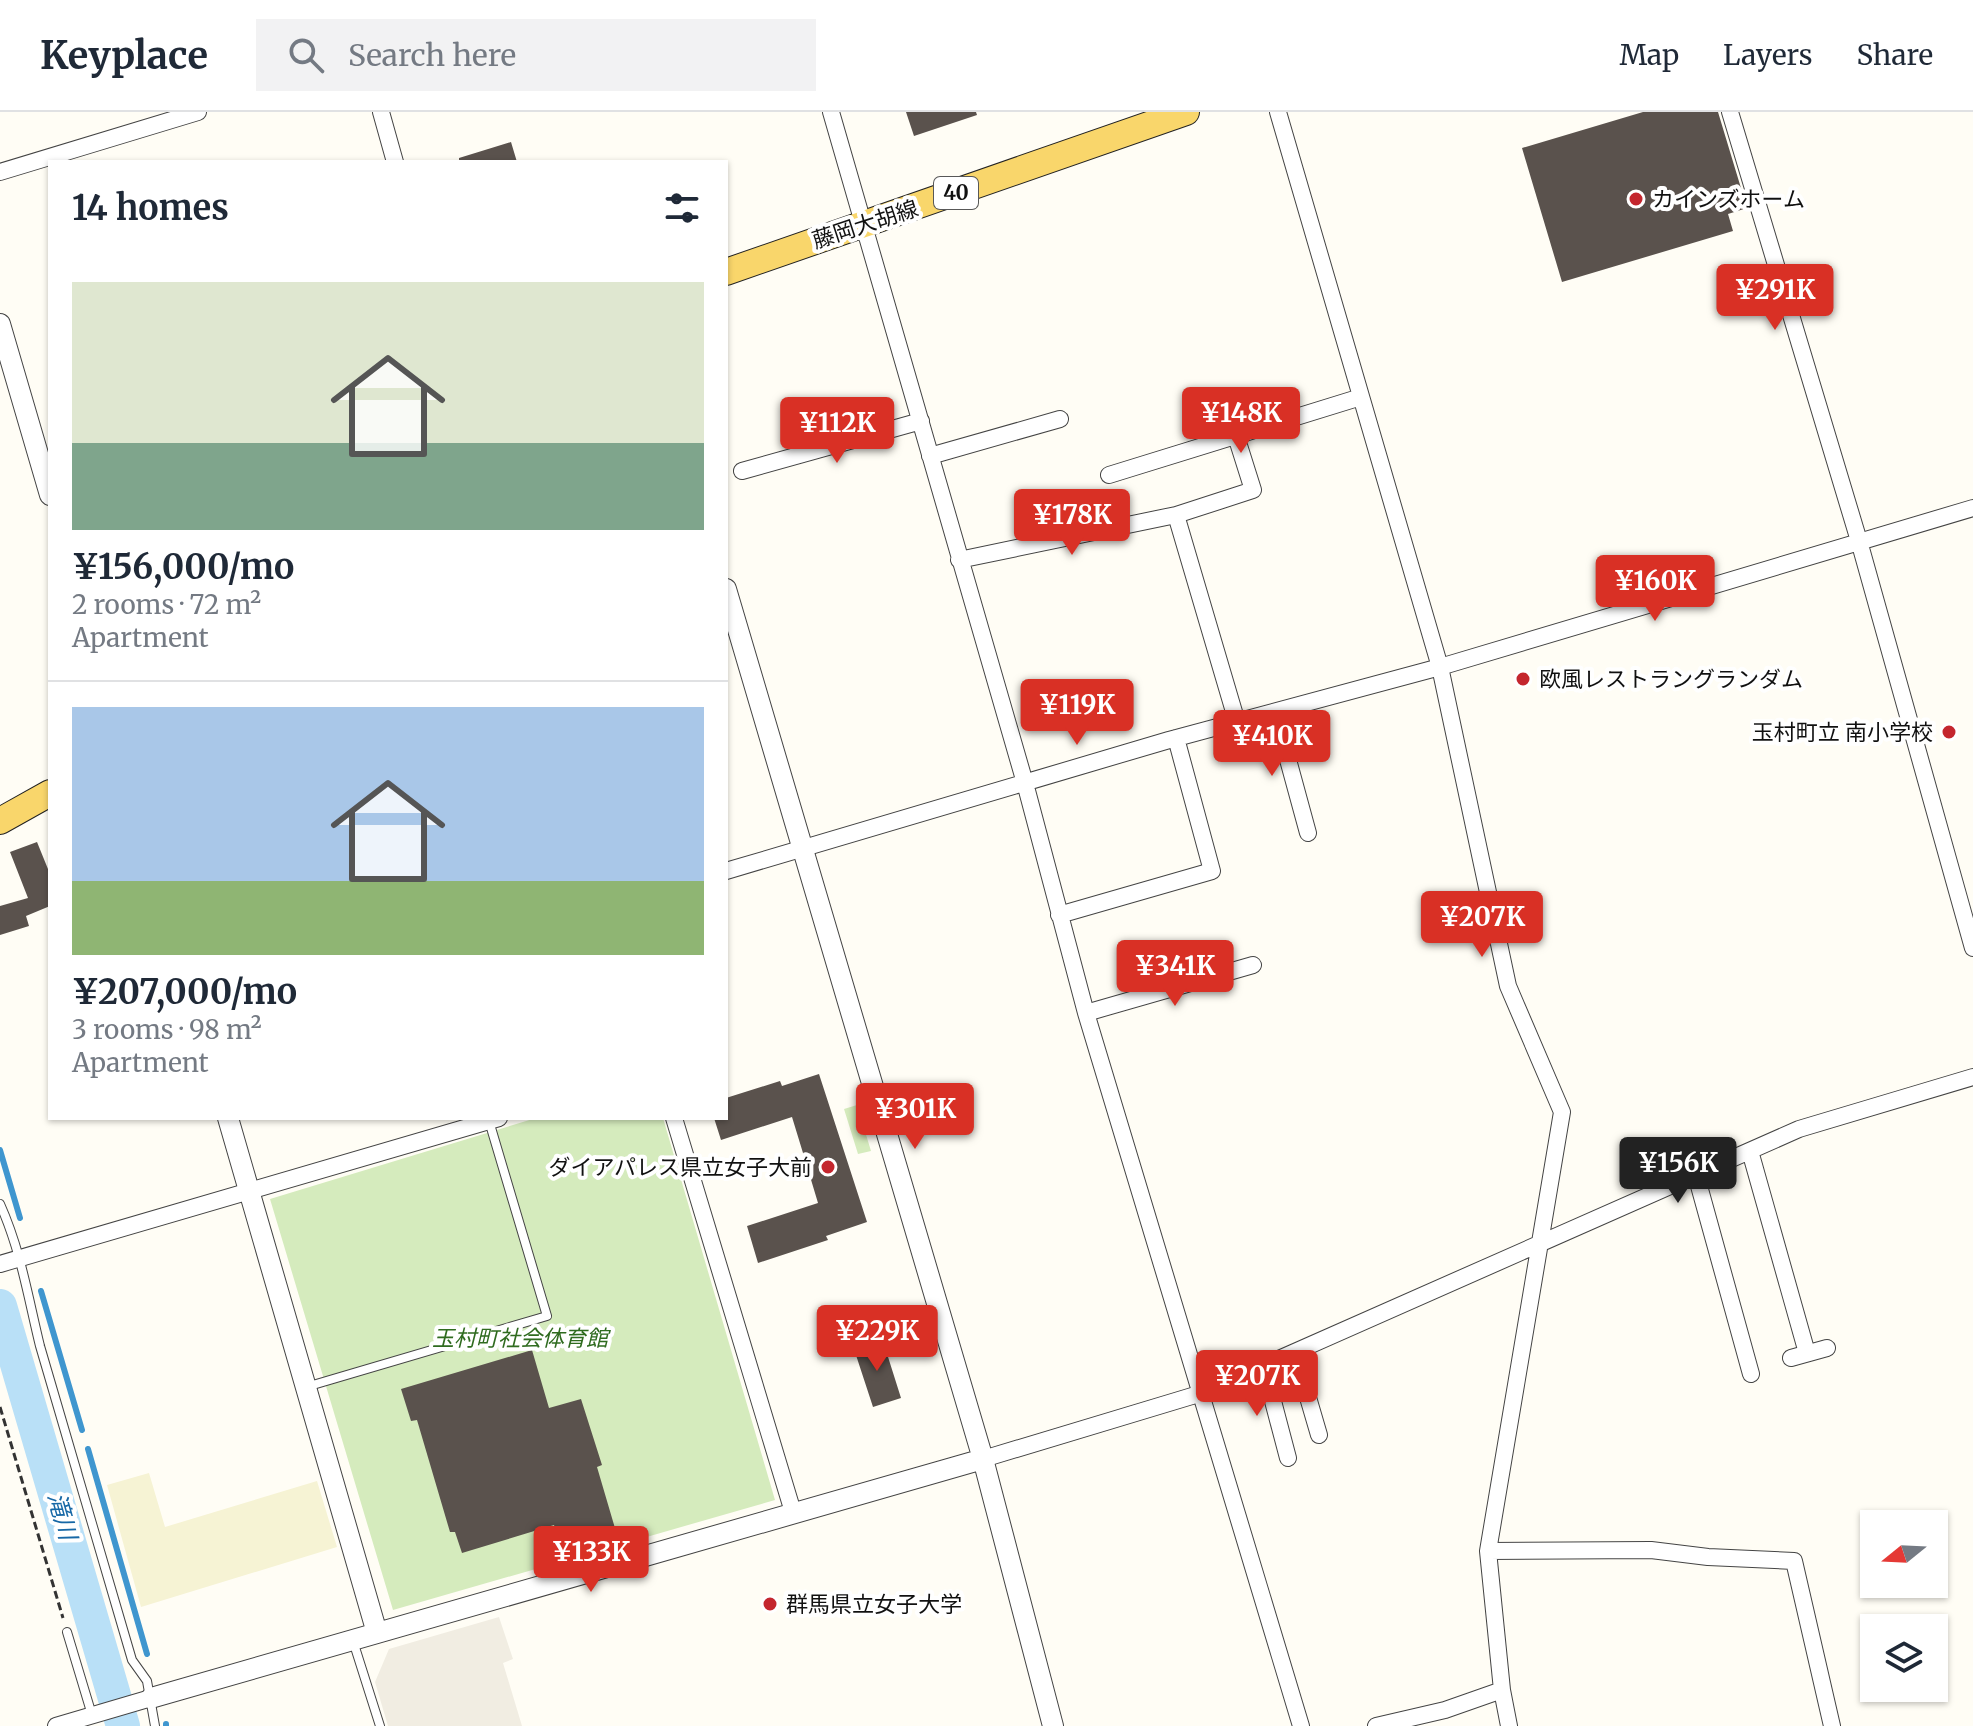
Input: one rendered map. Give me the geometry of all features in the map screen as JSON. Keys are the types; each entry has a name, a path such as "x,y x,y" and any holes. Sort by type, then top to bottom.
{"main road":[{"name":"藤岡大胡線","path":"728,271 1186,112"},
{"path":"0,821 48,794"}],"street":[{"path":"0,172 198,112"},
{"path":"381,112 394,160"},
{"path":"831,112 1025,783 1086,1013 1301,1726"},
{"path":"1278,112 1440,667 1508,986 1562,1112 1488,1551 1502,1690 1509,1726"},
{"path":"1730,112 1859,541 1973,948"},
{"path":"0,324 48,488"},
{"path":"1109,475 1361,397"},
{"path":"930,456 1060,419"},
{"path":"742,471 921,421"},
{"path":"959,560 1176,515 1253,490 1236,436"},
{"path":"728,870 1176,738 1440,667 1973,508"},
{"path":"1176,515 1237,722"},
{"path":"728,596 983,1459 1053,1726"},
{"path":"1275,712 1308,833"},
{"path":"1059,915 1212,871 1176,738"},
{"path":"1086,1013 1253,965"},
{"path":"56,1726 1202,1393 1799,1129 1973,1077"},
{"path":"229,1120 377,1633"},
{"path":"11,1260 491,1120"},
{"path":"675,1120 793,1512"},
{"path":"1750,1151 1799,1356 1827,1348"},
{"path":"1696,1175 1751,1374"},
{"path":"1295,1353 1319,1435"},
{"path":"1264,1367 1288,1458"},
{"path":"1488,1551 1651,1550 1708,1557 1794,1561 1832,1726"},
{"path":"1376,1726 1445,1710 1502,1690"}],"lane":[{"path":"305,1387 547,1316 494,1120"},
{"path":"0,1204 11,1260 40,1346 132,1660 147,1681 146,1700 155,1726"},
{"path":"67,1632 94,1715"},
{"path":"353,1640 380,1726"}],"path":[{"path":"0,1407 67,1632"}],"shaded area":[{"path":"149,1473 165,1527 317,1481 337,1547 141,1607 107,1485"},
{"path":"499,1617 513,1659 503,1663 522,1726 388,1726 375,1682 389,1649"}],"green space":[{"path":"857,1105 871,1151 858,1154 844,1109"},
{"name":"玉村町社会体育館","path":"529,1120 664,1120 775,1500 393,1610 270,1199"}],"building":[{"path":"906,112 976,112 977,115 914,136"},
{"path":"1643,112 1718,112 1747,208 1728,214 1733,231 1562,282 1522,148"},
{"path":"511,142 516,160 459,160"},
{"path":"37,842 48,869 48,907 26,916 29,926 0,935 0,906 28,898 10,852"},
{"name":"ダイアパレス県立女子大前","path":"819,1074 867,1222 826,1236 828,1240 758,1263 747,1226 818,1203 803,1153 792,1117 721,1140 715,1120 728,1120 728,1097 780,1081 782,1086"},
{"path":"875,1339 876,1343 883,1341 901,1398 873,1407 854,1349 859,1347 858,1344"},
{"path":"532,1350 549,1408 581,1399 602,1465 597,1467 617,1535 562,1551 554,1525 462,1553 455,1532 450,1532 417,1420 411,1421 401,1389"}],"waterway":[{"path":"0,1150 20,1218"},
{"path":"41,1291 82,1430"},
{"name":"滝川","path":"0,1306 123,1726"},
{"path":"88,1449 147,1654"}],"place":[{"name":"カインズホーム","path":"1636,199"},
{"name":"欧風レストラングランダム","path":"1523,679"},
{"name":"玉村町立 南小学校","path":"1949,732"},
{"name":"ダイアパレス県立女子大前","path":"828,1167"},
{"name":"群馬県立女子大学","path":"770,1604"}]}
